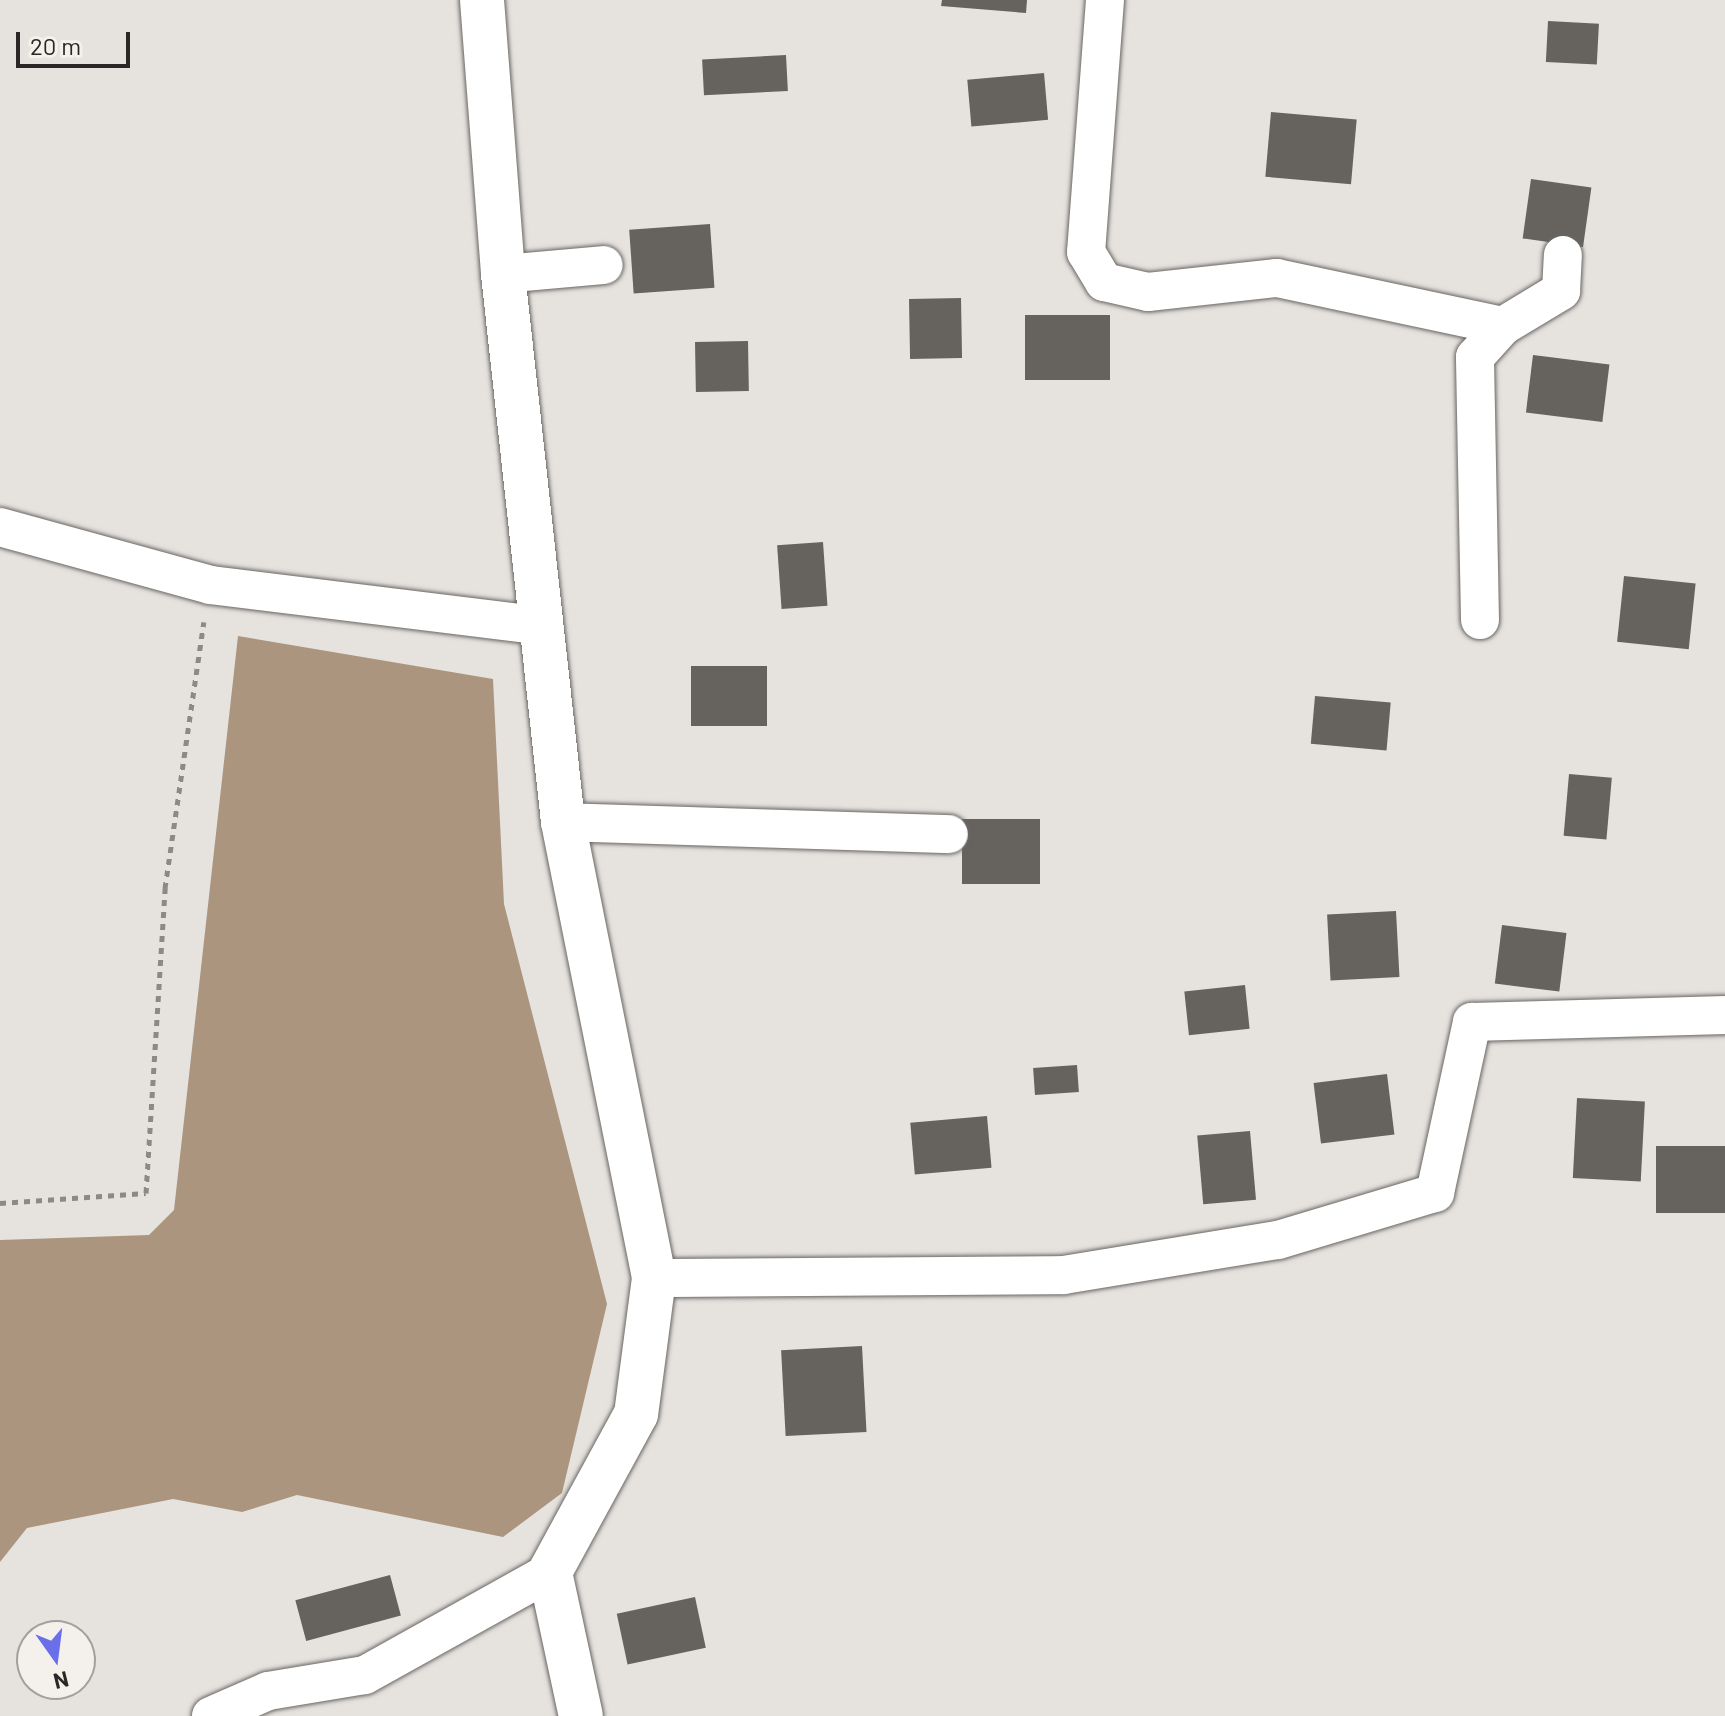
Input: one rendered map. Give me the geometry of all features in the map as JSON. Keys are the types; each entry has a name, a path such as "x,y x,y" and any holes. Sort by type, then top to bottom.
{"street":[{"path":"211,1716 268,1691 365,1675 550,1572 636,1414 654,1278 563,822 503,274 482,0"},
{"path":"1105,0 1086,252 1104,282 1148,292 1277,278 1503,326"},
{"path":"1480,620 1475,357 1503,326 1561,291 1563,255"},
{"path":"503,274 604,265"},
{"path":"0,527 210,585 542,626"},
{"path":"563,822 949,834"},
{"path":"654,1278 1064,1275 1278,1240 1435,1193 1472,1022 1725,1015"},
{"path":"550,1572 581,1716"}],"path":[{"path":"0,1203 146,1193 165,888 210,585"}],"shaded area":[{"path":"238,636 493,679 504,904 607,1304 562,1493 503,1537 297,1495 242,1512 173,1499 27,1528 0,1562 0,1240 149,1235 174,1210"}],"building":[{"path":"942,0 1027,0 1026,13 941,6"},
{"path":"1548,21 1599,24 1597,65 1546,62"},
{"path":"786,55 788,91 704,95 702,59"},
{"path":"1044,73 1048,120 971,127 967,80"},
{"path":"1271,112 1357,119 1351,184 1265,177"},
{"path":"1531,179 1591,187 1583,247 1523,238"},
{"path":"710,224 714,288 634,293 629,230"},
{"path":"961,298 962,358 910,359 909,299"},
{"path":"1025,315 1110,315 1110,380 1025,380"},
{"path":"748,341 749,391 696,392 695,342"},
{"path":"1533,355 1609,364 1602,422 1526,413"},
{"path":"823,542 827,606 782,609 777,545"},
{"path":"1624,576 1696,584 1689,649 1617,642"},
{"path":"691,666 767,666 767,726 691,726"},
{"path":"1315,696 1391,703 1387,750 1311,744"},
{"path":"1569,774 1612,778 1606,840 1564,836"},
{"path":"962,819 1040,819 1040,884 962,884"},
{"path":"1396,911 1399,977 1331,981 1327,915"},
{"path":"1502,925 1567,933 1559,991 1495,984"},
{"path":"1245,985 1250,1029 1189,1035 1184,991"},
{"path":"1077,1065 1079,1092 1035,1095 1033,1068"},
{"path":"1387,1074 1394,1135 1321,1144 1314,1083"},
{"path":"1577,1098 1645,1102 1641,1181 1573,1178"},
{"path":"987,1116 992,1168 915,1175 910,1123"},
{"path":"1250,1131 1256,1200 1203,1204 1197,1136"},
{"path":"1656,1146 1725,1146 1725,1213 1656,1213"},
{"path":"862,1346 867,1432 786,1436 781,1350"},
{"path":"390,1575 401,1616 306,1641 295,1600"},
{"path":"695,1597 706,1648 628,1664 617,1614"}]}
